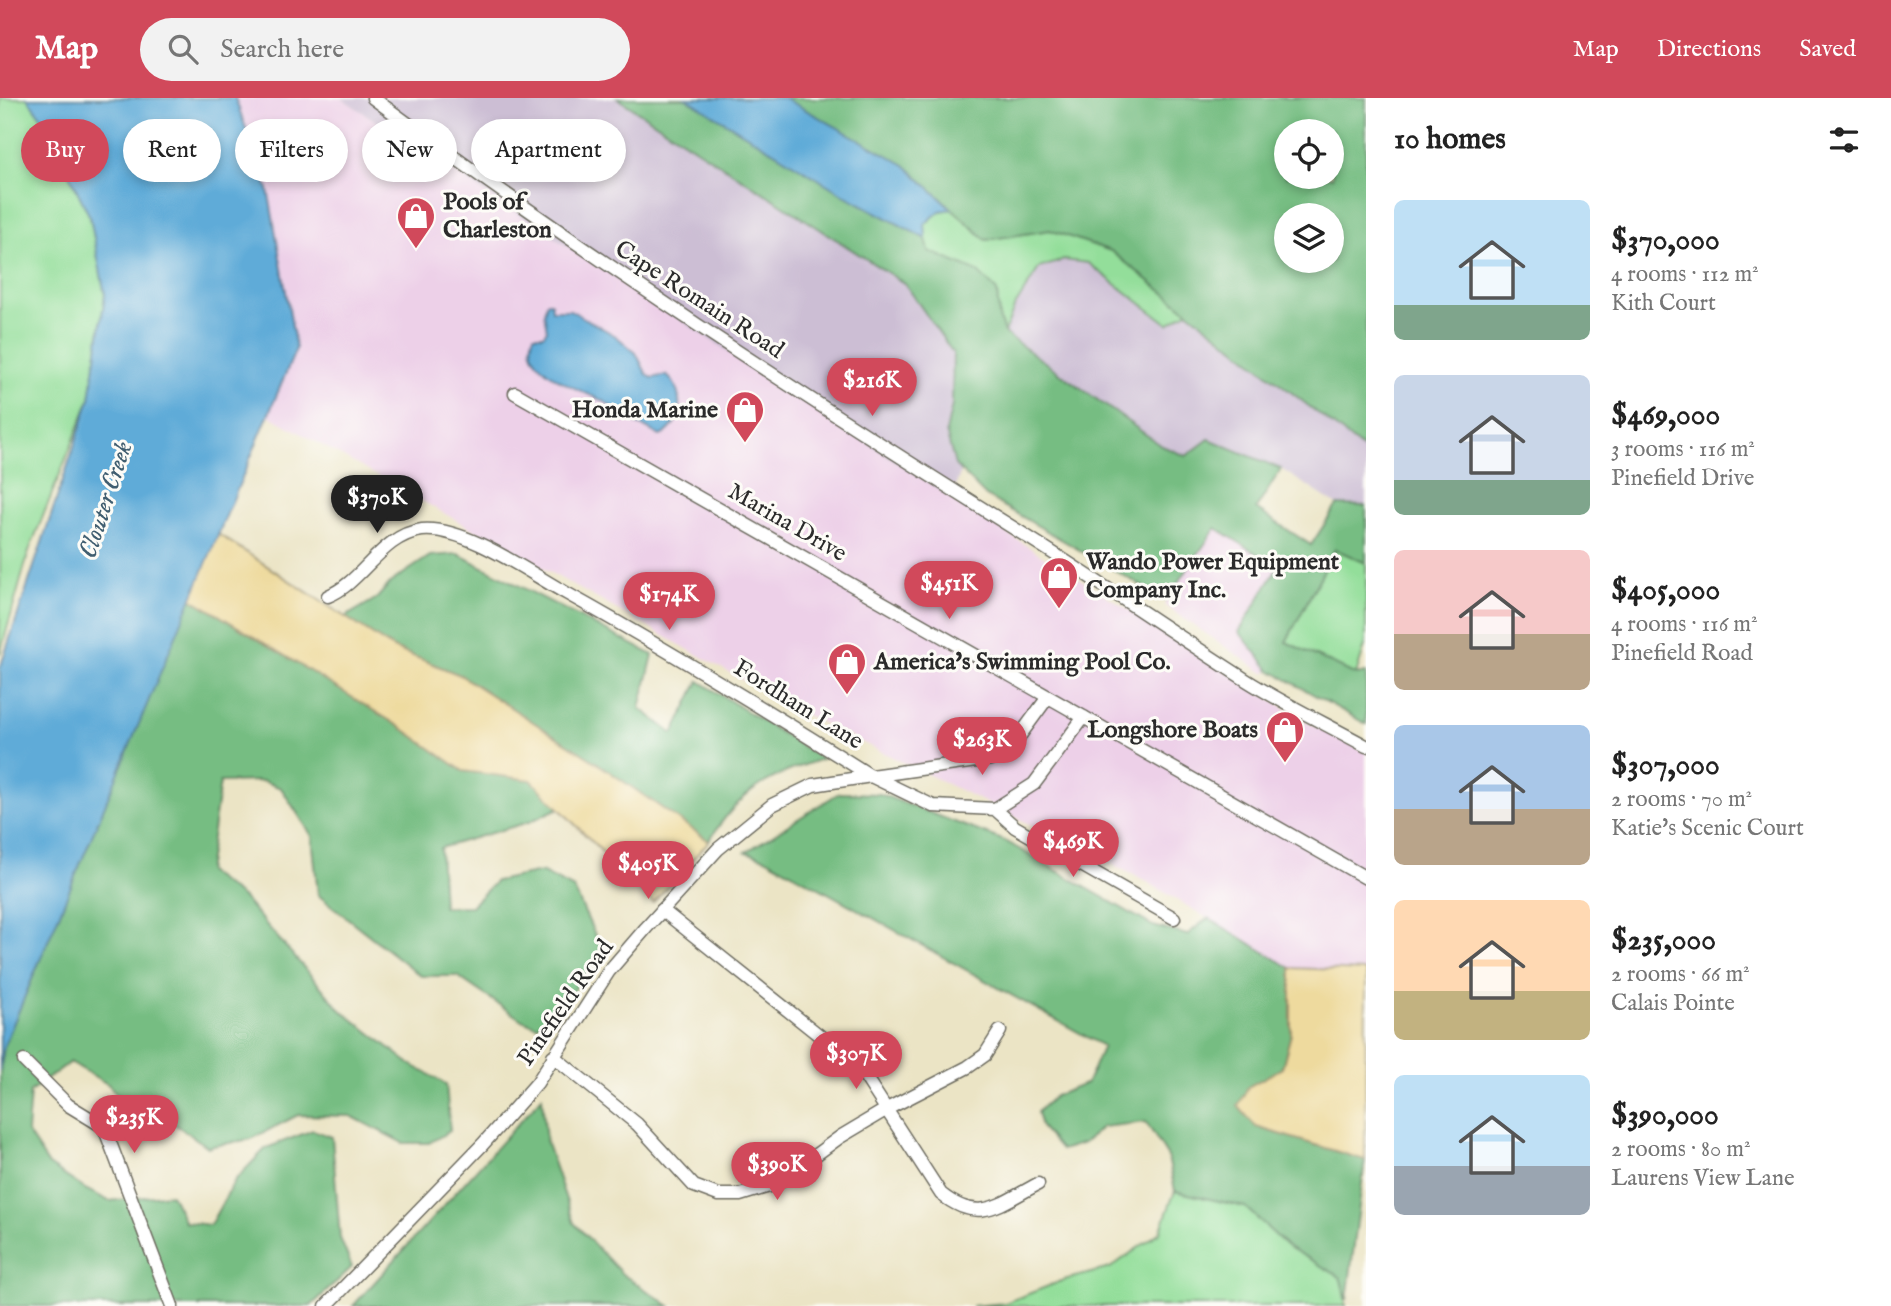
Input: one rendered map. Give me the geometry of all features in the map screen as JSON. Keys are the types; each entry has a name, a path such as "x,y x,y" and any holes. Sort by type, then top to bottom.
{"street":[{"name":"Cape Romain Road","path":"373,98 577,244 811,400 1073,565 1248,682 1366,746"},
{"name":"Marina Drive","path":"515,393 1366,878"},
{"name":"Fordham Lane","path":"328,596 342,591 356,573 395,541 419,531 444,530 506,560 691,663 872,776"},
{"name":"Pinefield Road","path":"327,1306 483,1144 537,1083 609,971 718,849 772,805 813,785 990,759 1010,749 1048,696"},
{"path":"872,776 933,806 995,809 1034,784 1084,718"},
{"path":"995,809 1015,827 1174,918"},
{"path":"662,910 838,1047 859,1067 941,1194 963,1209 984,1211 1038,1184"},
{"path":"553,1056 637,1124 694,1186 718,1195 740,1195 776,1184 840,1137 968,1067 985,1055 1000,1031"},
{"path":"23,1061 68,1105 104,1127 172,1306"}],"shaded area":[{"path":"235,98 341,98 373,119 362,119 362,182 457,182 457,174 951,498 1307,722 1366,752 1366,971 1291,968 1142,879 802,713 268,415 296,349 265,182 348,182 348,119 243,119"},
{"path":"341,98 617,98 776,199 905,284 953,353 952,405 946,432 955,465 961,471 951,498 457,174 457,119 373,119"},
{"path":"1064,260 1088,263 1168,323 1188,311 1366,451 1366,506 1337,505 1281,469 1210,439 1186,456 1162,446 1004,333 1014,308 1039,268"},
{"path":"1215,528 1278,567 1239,632 1270,670 1264,673 1164,605"}],"green space":[{"path":"0,98 27,98 42,119 21,119 21,182 73,182 90,217 105,295 90,399 29,551 0,654"},
{"path":"617,98 686,98 846,196 926,239 929,251 978,272 997,291 999,317 1004,333 1162,446 1186,456 1209,439 1281,469 1256,509 1311,545 1337,505 1366,506 1366,563 1335,549 1286,642 1356,675 1366,673 1366,724 1270,670 1239,632 1278,567 1216,528 1166,600 986,496 955,465 946,432 952,405 953,353 905,284"},
{"path":"784,98 1366,98 1366,451 1111,251 1050,230 986,240 905,165"},
{"path":"952,209 986,240 1050,230 1111,251 1188,311 1168,324 1088,263 1064,260 1039,268 1014,308 1004,333 999,317 997,291 926,249 925,224 940,211"},
{"path":"1335,549 1366,563 1366,642 1356,675 1286,642"},
{"path":"458,554 653,655 640,708 673,734 699,681 822,759 771,779 744,797 709,841 597,763 460,675 393,648 345,617 377,598 391,582 430,556"},
{"path":"191,598 402,728 463,771 531,779 561,807 529,822 440,848 443,907 471,906 496,881 541,872 574,889 602,950 572,993 537,1026 522,1020 457,976 421,976 318,895 312,836 281,788 263,781 220,782 207,872 243,898 341,1010 410,1064 446,1084 450,1131 429,1143 403,1143 351,1116 298,1115 251,1139 208,1147 173,1123 139,1122 109,1085 70,1062 30,1092 27,1132 49,1165 109,1201 171,1194 185,1222 210,1225 235,1180 266,1148 313,1130 332,1137 340,1238 352,1267 311,1306 0,1306 0,1071 4,1046"},
{"path":"839,793 880,794 1005,841 1153,926 1187,935 1208,918 1291,968 1291,1034 1282,1068 1248,1087 1256,1127 1365,1160 1347,1300 1340,1277 1287,1246 1245,1207 1175,1191 1168,1157 1146,1122 1102,1127 1084,1143 1061,1150 1041,1127 1037,1112 1055,1096 1087,1083 1103,1046 765,858 746,852"},
{"path":"542,1097 546,1141 574,1223 622,1274 670,1306 353,1306"},
{"path":"1175,1191 1245,1207 1287,1246 1341,1277 1346,1306 971,1306 1005,1303 1064,1280 1110,1268 1160,1232"}],"sand":[{"path":"218,534 393,648 460,675 597,763 709,841 653,903 531,780 463,771 402,728 191,598"},
{"path":"1291,968 1366,971 1365,1160 1256,1127 1238,1106 1248,1087 1282,1068 1291,1034"}],"water":[{"name":"Clouter Creek","path":"27,98 235,98 243,119 235,119 235,182 265,182 296,349 4,1046 0,1071 0,668 90,399 105,295 90,217 73,182 109,182 109,119 42,118"},
{"path":"686,98 784,98 905,165 952,209 940,211 925,224 926,239 846,196"},
{"path":"547,302 551,302 552,310 570,310 616,336 636,353 646,373 652,378 666,375 672,381 677,389 679,407 668,431 660,436 605,402 543,369 535,359 531,347 534,335 543,335 547,330 544,313"}],"place":[{"name":"Pools of Charleston","path":"416,250"},
{"name":"Honda Marine","path":"745,444"},
{"name":"Wando Power Equipment Company Inc.","path":"1059,610"},
{"name":"America's Swimming Pool Co.","path":"847,696"},
{"name":"Longshore Boats","path":"1285,764"}]}
